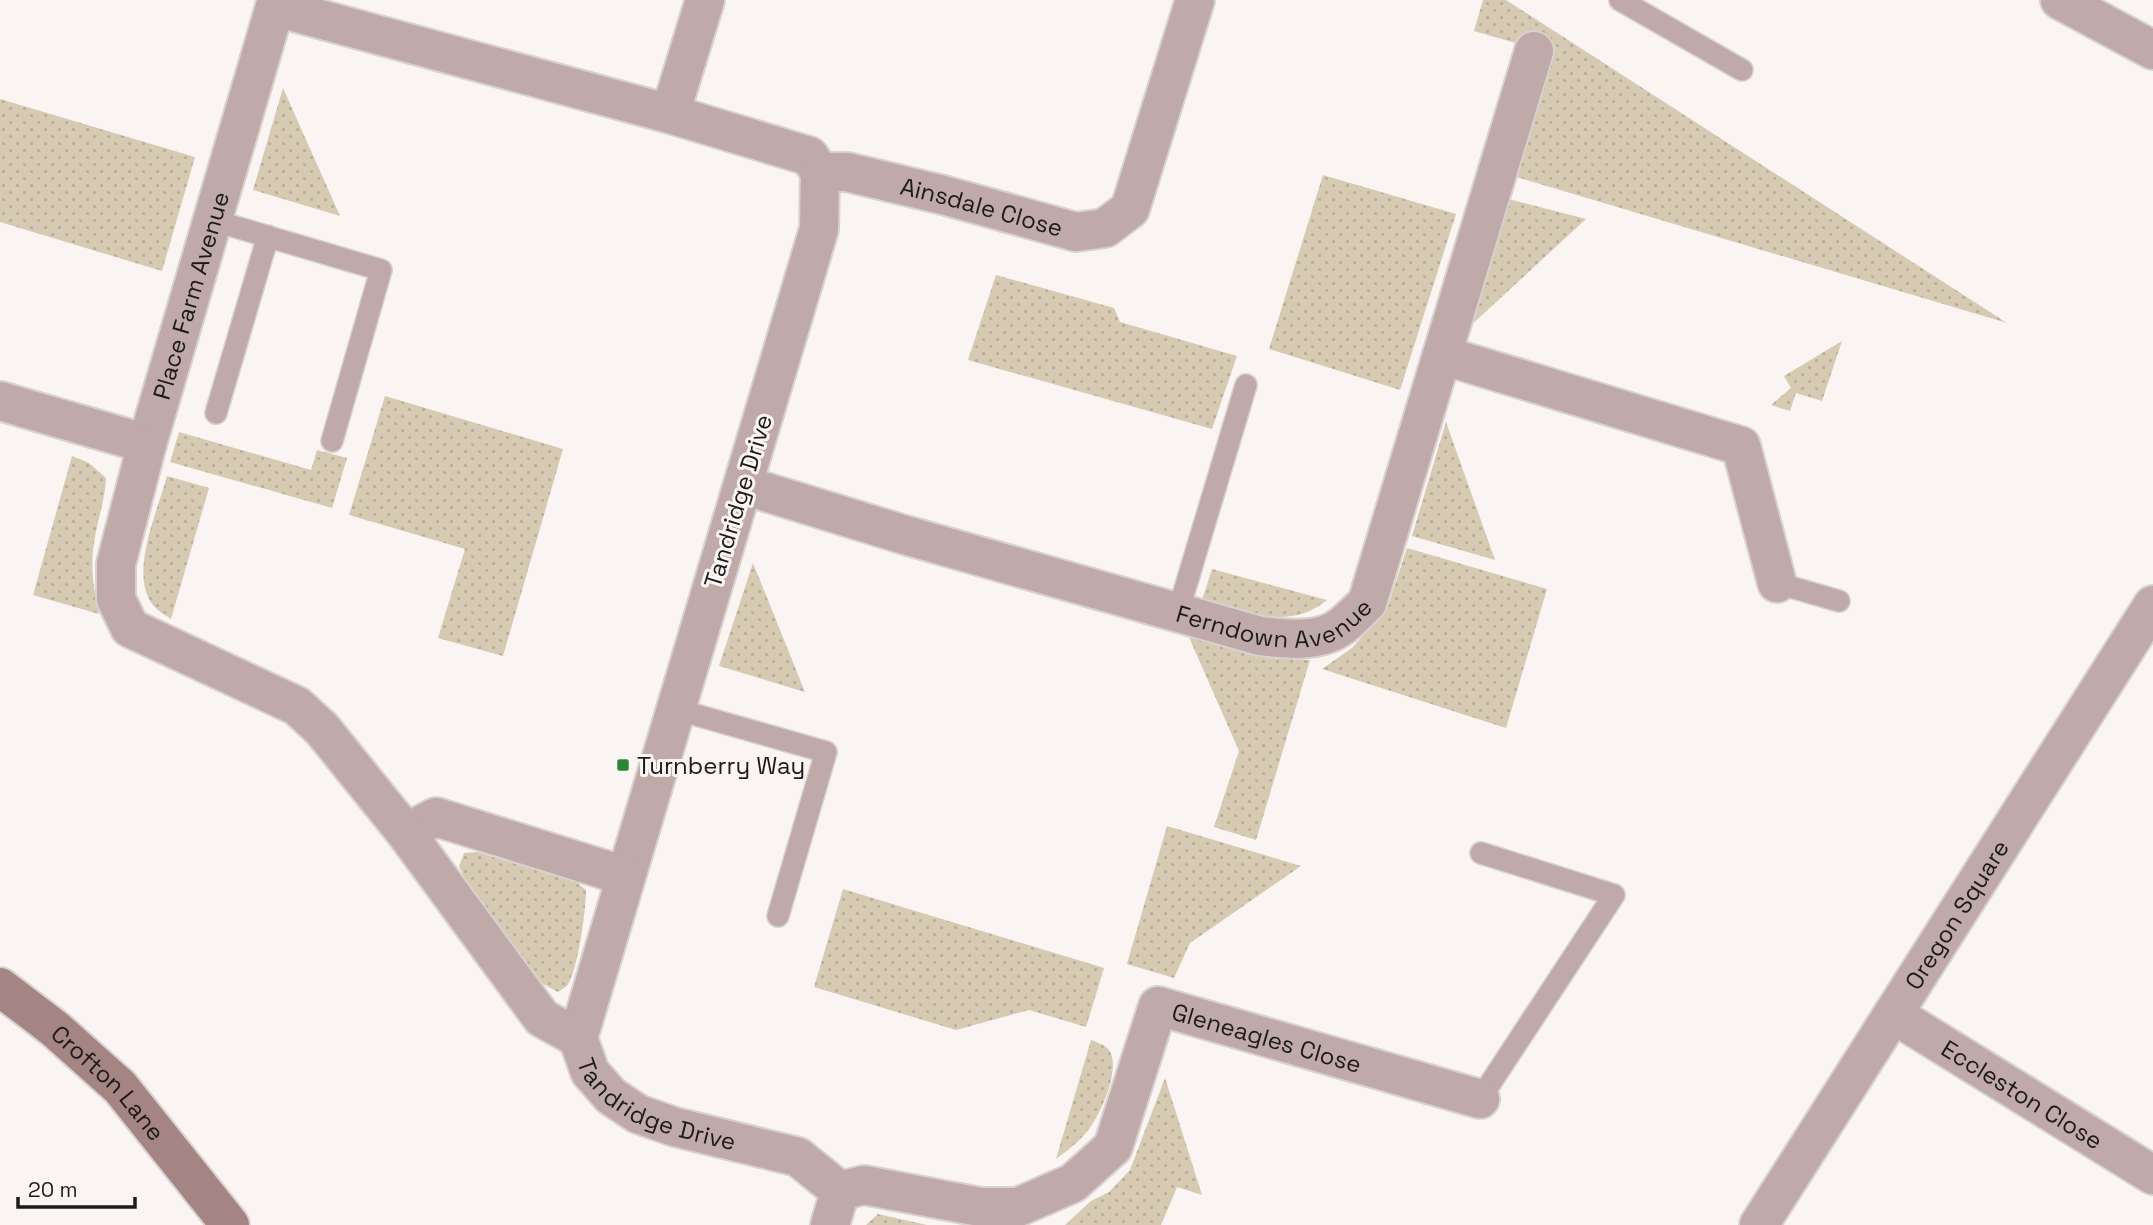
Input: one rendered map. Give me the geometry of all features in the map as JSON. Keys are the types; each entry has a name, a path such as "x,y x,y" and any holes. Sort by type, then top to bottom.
{"street":[{"path":"670,114 705,0"},
{"name":"Ainsdale Close","path":"820,172 847,172 1076,232 1105,228 1130,209 1195,0"},
{"path":"2060,0 2153,50"},
{"path":"276,3 670,114 808,156 820,172"},
{"name":"Place Farm Avenue","path":"147,444 276,3"},
{"name":"Ferndown Avenue","path":"743,485 905,535 1260,636 1311,638 1340,628 1367,603 1534,51"},
{"name":"Tandridge Drive","path":"820,172 819,229 578,1038 590,1072 611,1096 638,1114 676,1127 798,1157 835,1208"},
{"path":"1443,355 1741,446 1777,583"},
{"path":"0,401 147,444 116,564 116,599 130,628 297,706 322,729 406,833 542,1018 578,1038"},
{"name":"Oregon Square","path":"1759,1225 2153,605"},
{"path":"406,833 436,817 625,876"},
{"name":"Crofton Lane","path":"0,987 55,1028 120,1087 230,1225"},
{"name":"Gleneagles Close","path":"835,1208 864,1185 1024,1216 1073,1183 1113,1147 1158,1006 1480,1100"},
{"name":"Eccleston Close","path":"1894,1014 2153,1175"}],"lane":[{"path":"1620,0 1742,70"},
{"path":"212,220 381,270 332,441"},
{"path":"216,413 268,236"},
{"path":"1178,612 1245,385"},
{"path":"1777,583 1839,601"},
{"path":"675,709 826,752 778,916"},
{"path":"1480,1100 1614,895 1481,853"}],"shaded area":[{"path":"1483,0 1506,0 2007,323 1510,175 1519,44 1474,31"},
{"path":"283,88 340,216 253,190"},
{"path":"0,99 195,157 162,271 0,222"},
{"path":"1323,175 1456,214 1400,390 1269,349"},
{"path":"1508,199 1586,219 1469,327"},
{"path":"996,275 1114,308 1120,322 1237,356 1212,429 968,360"},
{"path":"1842,341 1822,401 1796,393 1790,411 1771,405 1791,388 1784,376"},
{"path":"385,396 563,449 503,656 438,638 465,549 349,515"},
{"path":"1446,422 1495,560 1412,536"},
{"path":"179,432 311,470 317,450 347,458 332,508 170,462"},
{"path":"72,456 89,463 106,478 92,561 99,614 33,595"},
{"path":"167,476 209,488 171,619 150,601 144,584 143,569 148,537"},
{"path":"1407,548 1547,589 1506,728 1322,669 1352,648 1387,609"},
{"path":"753,563 805,692 719,666"},
{"path":"1212,569 1327,600 1312,610 1282,617 1234,609 1202,600"},
{"path":"1188,635 1268,658 1310,660 1256,840 1214,827 1239,751"},
{"path":"1167,826 1301,866 1190,943 1174,978 1127,964"},
{"path":"477,852 576,882 586,890 575,967 567,986 558,992 543,984 471,890 459,867 464,853"},
{"path":"843,889 1104,968 1086,1027 1029,1010 956,1030 814,987"},
{"path":"1091,1040 1106,1047 1111,1054 1113,1064 1109,1088 1089,1129 1056,1159"},
{"path":"1165,1078 1202,1195 1177,1187 1161,1225 1065,1225 1091,1201 1109,1192 1130,1170"},
{"path":"878,1214 927,1225 866,1225"}],"place":[{"name":"Turnberry Way","path":"623,765"}]}
